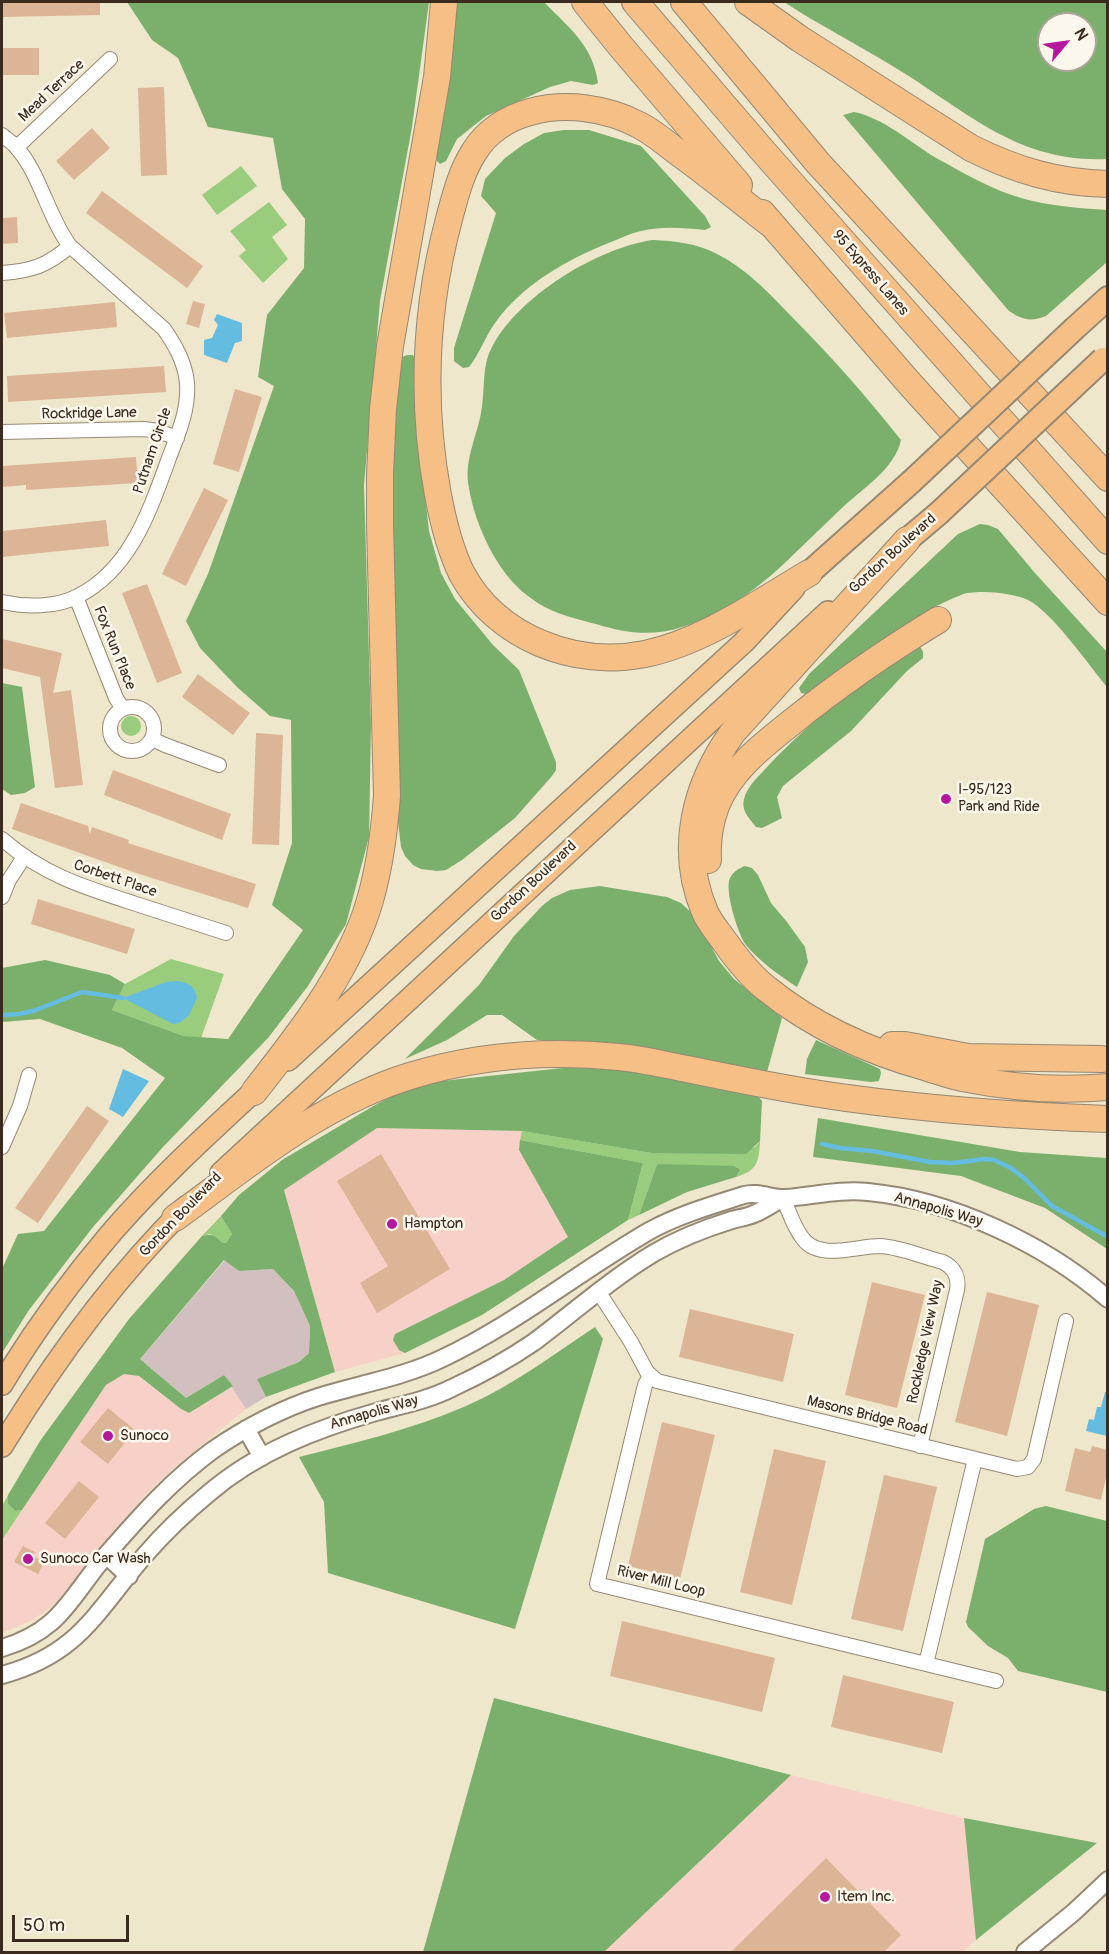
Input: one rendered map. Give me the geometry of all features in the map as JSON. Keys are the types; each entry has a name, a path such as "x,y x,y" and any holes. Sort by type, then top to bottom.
{"highway":[{"path":"254,1092 289,1046 346,959 366,913 380,855 387,796 380,525 383,409 390,346 437,77 444,2"},
{"path":"585,2 772,225 910,384 1107,602"},
{"name":"95 Express Lanes","path":"635,2 770,159 1107,541"},
{"path":"684,2 818,163 1107,478"},
{"path":"748,2 800,39 971,148 1000,163 1057,180 1107,184"},
{"path":"772,225 694,164 641,126 620,116 583,108 559,107 532,111 502,124 475,150 466,166 443,243 430,315 429,424 441,509 452,551 464,577 481,601 510,627 554,649 603,658 647,654 715,628 808,573 911,482 1107,298"},
{"path":"929,285 1107,458"},
{"name":"Gordon Boulevard","path":"907,540 939,513 1106,356"},
{"path":"907,540 733,732 718,753 706,776 694,821 692,846 694,872 705,914 736,958 765,988 796,1011 834,1033 901,1060 966,1079 1005,1085 1054,1088 1107,1087"},
{"path":"736,958 711,882 708,857 709,835 716,805 735,773 759,749 844,681 938,620"},
{"path":"862,1045 905,1045 968,1056 1102,1059"},
{"path":"175,1218 247,1165 313,1121 374,1090 408,1077 486,1059 537,1054 622,1057 819,1093 963,1111 1107,1119"}],"main road":[{"name":"Gordon Boulevard","path":"2,1446 38,1390 88,1320 175,1218 354,1048 907,540"},
{"path":"2,1384 41,1324 112,1232 184,1156 744,642 808,573"}],"street":[{"name":"Mead Terrace","path":"16,147 110,59"},
{"name":"Putnam Circle","path":"2,135 16,147 45,197 59,231 70,246 164,329 183,362 187,381 184,418 147,517 129,549 112,570 96,585 76,597 52,604 29,605 2,602"},
{"path":"2,273 25,272 52,259 70,246"},
{"name":"Rockridge Lane","path":"2,432 144,429 177,438"},
{"name":"Fox Run Place","path":"76,597 116,698 123,710"},
{"name":"Fox Run Place","path":"137,708 145,711 153,723 152,739 140,750 132,752 124,750 116,744 112,737 110,729 112,721 116,714 123,710 137,708"},
{"path":"152,739 165,746 219,765"},
{"name":"Corbett Place","path":"2,839 24,857 74,884 226,933"},
{"path":"2,897 9,880 24,857"},
{"path":"2,1147 21,1106 29,1075"},
{"name":"Annapolis Way","path":"2,1648 37,1634 54,1621 69,1606 106,1555 179,1476 246,1429 316,1398 412,1371 441,1360 475,1343 601,1260 645,1234 690,1213 750,1193 783,1198 846,1191 868,1192 957,1212 1008,1234 1054,1260 1077,1274 1107,1299"},
{"name":"Annapolis Way","path":"2,1675 45,1659 66,1646 85,1630 173,1526 230,1475 262,1456 321,1428 427,1399 451,1389 501,1363 533,1342 598,1291 672,1244 732,1220 755,1214 783,1198"},
{"name":"Rockledge View Way","path":"783,1198 800,1235 806,1243 816,1249 825,1251 875,1246 892,1248 943,1262 956,1273 957,1290 920,1446"},
{"path":"598,1291 628,1336 650,1376"},
{"name":"Masons Bridge Road","path":"650,1376 662,1383 1017,1469 1025,1469 1034,1459 1066,1321"},
{"name":"River Mill Loop","path":"650,1376 645,1385 597,1584 996,1681"},
{"path":"246,1429 262,1456"},
{"path":"926,1664 975,1459"},
{"path":"106,1555 129,1576"},
{"path":"1025,1953 1074,1912 1107,1880"}],"shaded area":[{"path":"377,1128 522,1131 519,1150 568,1237 504,1280 395,1334 399,1350 405,1353 335,1372 284,1190"},
{"path":"225,1260 239,1271 273,1269 294,1291 310,1326 309,1353 299,1362 257,1379 266,1397 246,1409 224,1375 186,1398 140,1359"},
{"path":"124,1373 138,1376 189,1413 233,1386 246,1409 148,1492 60,1598 47,1610 31,1621 2,1633 2,1540 106,1385"},
{"path":"791,1775 964,1818 976,1940 963,1952 604,1952"}],"green space":[{"path":"127,2 429,2 412,127 380,301 364,485 371,725 369,837 346,924 308,986 268,1038 163,1147 93,1227 29,1310 2,1353 2,1269 18,1234 44,1231 165,1078 122,1048 40,1019 2,1022 2,968 45,960 110,975 125,984 112,1010 184,1036 228,1039 303,930 272,905 292,843 291,720 270,716 238,688 200,648 186,621 208,574 274,386 258,377 267,315 304,268 305,219 282,189 273,138 208,127 178,58 152,40"},
{"path":"456,2 544,2 571,29 585,48 591,58 598,83 593,85 571,81 550,87 486,116 457,139 446,161 440,164 437,161 437,146 455,29"},
{"path":"784,2 1107,2 1107,159 1075,158 1045,152 1019,143 993,131 894,67"},
{"path":"854,112 887,125 938,159 999,190 1042,203 1107,210 1107,262 1046,316 1031,319 1022,318 1013,313 1008,310 843,115"},
{"path":"589,130 641,146 705,216 711,227 705,230 665,228 637,232 579,256 547,274 506,309 491,328 469,367 463,368 454,361 454,348 496,213 481,196 485,179 505,158 524,144 544,133"},
{"path":"241,166 257,186 217,215 202,195"},
{"path":"269,202 287,225 272,237 288,259 263,283 239,256 246,250 230,231"},
{"path":"653,240 700,247 726,259 747,274 775,299 821,347 901,440 892,460 878,477 844,506 782,566 756,587 728,606 698,621 671,630 639,633 560,614 535,602 517,586 497,561 482,532 472,502 468,467 480,416 487,361 492,347 504,328 540,293 562,277 608,253"},
{"path":"413,355 416,362 421,459 429,531 441,573 455,599 493,645 519,670 556,762 556,770 552,776 515,818 462,860 446,870 437,871 421,869 413,865 405,856 401,847 397,813 392,459 400,358"},
{"path":"980,524 998,529 1107,652 1107,687 1048,615 1037,606 1014,595 975,592 961,595 924,613 816,689 805,694 801,693 799,688 809,674 958,534"},
{"path":"917,641 923,652 923,658 907,671 851,731 783,786 777,797 782,818 762,828 756,827 746,814 743,803 754,781 785,748 821,716"},
{"path":"2,683 22,687 35,787 25,793 11,795 2,789"},
{"path":"127,716 135,716 141,722 141,730 135,736 127,736 121,730 121,722"},
{"path":"745,866 752,868 758,875 771,903 805,947 808,962 797,987 757,957 746,945 739,932 730,901 729,884 733,874"},
{"path":"600,886 667,897 681,903 694,915 719,961 734,979 782,1018 767,1072 692,1057 537,1040 502,1015 487,1015 447,1040 405,1059 479,985 514,936 542,906 552,898 570,890"},
{"path":"171,959 224,974 201,1038 184,1036 112,1010 125,984"},
{"path":"816,1040 880,1069 879,1081 805,1074 807,1059"},
{"path":"597,1067 637,1071 756,1094 762,1101 760,1141 746,1154 651,1153 522,1131 377,1128 284,1190 335,1372 266,1397 257,1379 299,1362 309,1353 310,1326 294,1291 273,1269 239,1271 224,1260 140,1359 186,1398 224,1375 233,1386 189,1413 139,1376 124,1374 106,1385 22,1510 15,1511 8,1504 8,1495 40,1441 129,1319 202,1236 213,1236 226,1243 232,1234 221,1216 239,1195 282,1160 406,1089 432,1082 563,1068"},
{"path":"818,1118 1020,1152 1107,1158 1107,1249 1045,1208 961,1176 813,1157"},
{"path":"522,1131 651,1153 755,1147 760,1141 759,1155 753,1169 736,1177 740,1170 657,1164 639,1215 628,1220 643,1163 520,1140"},
{"path":"520,1140 643,1163 628,1220 482,1315 405,1353 399,1350 393,1340 395,1334 504,1280 568,1237 519,1150"},
{"path":"657,1164 734,1166 740,1170 736,1177 687,1192 639,1215"},
{"path":"221,1216 232,1234 226,1243 210,1234 202,1236"},
{"path":"595,1327 603,1339 515,1629 328,1573 324,1502 299,1457 405,1429 466,1406 516,1380"},
{"path":"8,1495 8,1504 15,1511 22,1510 2,1540 2,1506"},
{"path":"1046,1506 1107,1521 1107,1692 1018,1671 1008,1658 988,1646 968,1627 966,1622 985,1539 1034,1509"},
{"path":"494,1698 791,1775 604,1952 423,1952"},
{"path":"964,1818 1097,1843 976,1940"}],"water":[{"path":"217,314 242,323 242,341 235,343 227,363 204,355 204,340 212,338 218,325 214,320"},
{"path":"177,981 191,986 197,998 189,1015 179,1023 173,1024 123,998 166,982"},
{"path":"123,1069 149,1081 123,1117 109,1109"},
{"path":"1105,1392 1107,1392 1107,1436 1086,1431 1089,1419 1094,1420 1097,1407 1101,1407"}],"building":[{"path":"2,2 100,2 100,15 2,17"},
{"path":"2,48 39,48 39,75 2,75"},
{"path":"164,87 167,175 141,176 138,88"},
{"path":"92,128 110,148 74,180 56,161"},
{"path":"102,191 203,266 187,288 86,213"},
{"path":"17,217 18,243 2,244 2,218"},
{"path":"193,301 205,304 199,328 186,324"},
{"path":"115,302 117,327 7,338 4,313"},
{"path":"164,366 166,392 8,402 7,376"},
{"path":"235,389 262,397 239,472 213,464"},
{"path":"136,457 138,483 26,490 26,485 2,487 2,466"},
{"path":"204,488 228,500 186,586 162,574"},
{"path":"106,520 109,546 2,557 2,531"},
{"path":"147,584 182,673 157,683 122,593"},
{"path":"2,639 62,653 53,693 71,690 83,785 55,788 40,677 2,668"},
{"path":"198,674 250,713 233,735 182,697"},
{"path":"256,733 283,735 279,845 252,844"},
{"path":"113,770 231,814 222,840 104,795"},
{"path":"21,803 88,826 90,834 92,827 129,840 128,843 256,884 248,908 139,874 12,829"},
{"path":"38,899 135,929 127,954 31,924"},
{"path":"87,1106 109,1121 38,1223 15,1208"},
{"name":"Hampton","path":"381,1154 450,1269 377,1313 360,1283 388,1266 337,1181"},
{"path":"872,1282 925,1295 897,1408 845,1395"},
{"path":"987,1292 1039,1305 1007,1436 955,1422"},
{"path":"690,1309 794,1334 783,1382 679,1357"},
{"name":"Sunoco","path":"108,1408 135,1430 108,1464 80,1442"},
{"path":"662,1422 715,1435 680,1579 628,1566"},
{"path":"1092,1446 1107,1450 1107,1473 1101,1500 1065,1491 1075,1448 1090,1452"},
{"path":"774,1449 826,1461 792,1605 740,1592"},
{"path":"884,1475 937,1487 903,1631 851,1619"},
{"path":"79,1481 99,1497 65,1539 45,1523"},
{"name":"Sunoco Car Wash","path":"23,1546 35,1552 33,1556 44,1562 38,1574 14,1562"},
{"path":"622,1621 775,1658 762,1712 610,1676"},
{"path":"843,1675 954,1702 942,1753 831,1727"},
{"name":"Item Inc.","path":"826,1858 901,1935 883,1953 730,1953"}],"waterway":[{"path":"2,1015 36,1010 82,992 123,998"},
{"path":"822,1144 930,1162 994,1160 1011,1168 1025,1179 1052,1206 1108,1237"}],"place":[{"name":"I-95/123 Park and Ride","path":"946,799"},
{"name":"Hampton","path":"392,1224"},
{"name":"Sunoco","path":"108,1436"},
{"name":"Sunoco Car Wash","path":"28,1559"},
{"name":"Item Inc.","path":"825,1897"}]}
